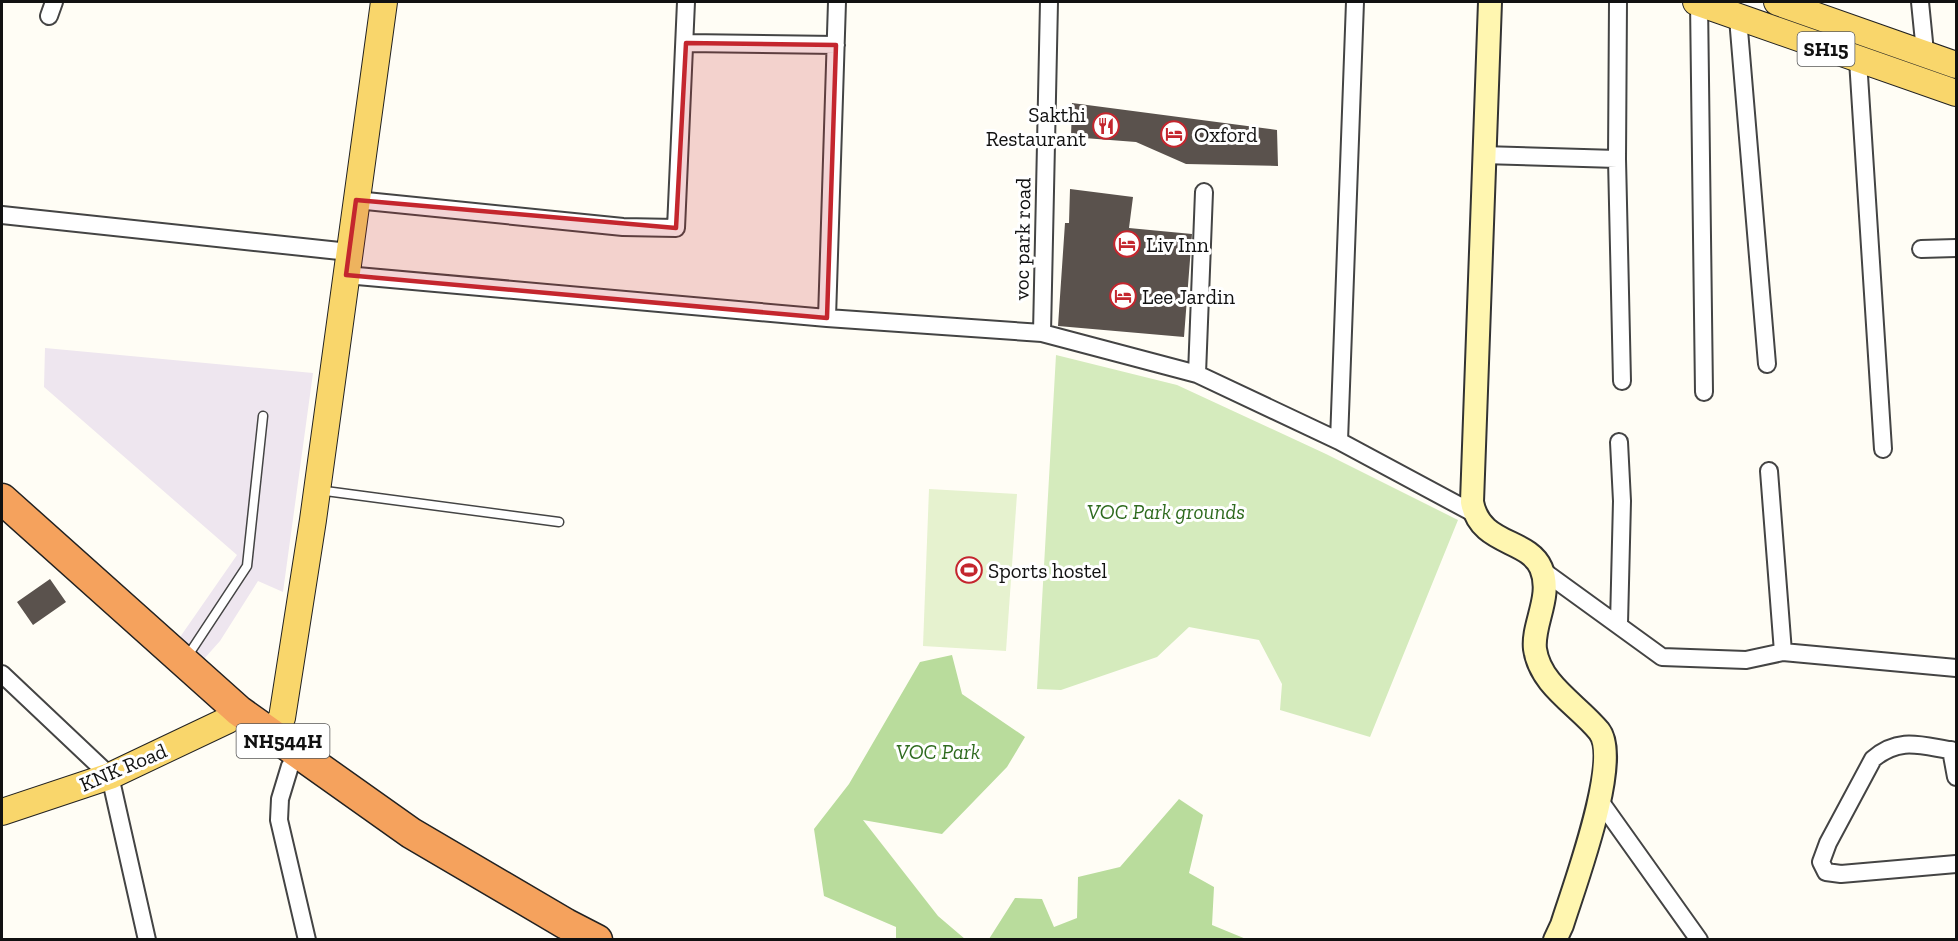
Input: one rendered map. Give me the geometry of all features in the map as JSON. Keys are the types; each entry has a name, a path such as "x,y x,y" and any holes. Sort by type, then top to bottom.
{"highway":[{"name":"NH544H","path":"2,499 183,662 233,716 271,732 411,833 566,924 597,939"},
{"name":"NH544H","path":"2,520 290,766 408,847 569,939"}],"main road":[{"path":"271,732 282,718 317,490 384,2"},
{"path":"1490,2 1482,155 1472,502 1481,525 1536,560 1542,570 1545,593 1535,648 1545,676 1601,733 1607,758 1600,801 1562,925 1555,939"},
{"name":"SH15","path":"1698,2 1956,93"},
{"name":"SH15","path":"1787,3 1956,65"},
{"name":"KNK Road","path":"2,812 110,776 233,716"}],"street":[{"path":"356,200 623,227 676,228 686,43 686,2"},
{"path":"827,318 837,2"},
{"name":"voc park road","path":"1042,333 1049,2"},
{"path":"1339,441 1355,2"},
{"path":"1618,2 1617,159 1622,381"},
{"path":"1698,2 1704,392"},
{"path":"1920,2 1924,52"},
{"path":"1738,18 1767,364"},
{"path":"686,43 836,45"},
{"path":"1858,60 1883,449"},
{"path":"1482,155 1617,159"},
{"path":"1197,374 1204,192"},
{"path":"2,215 348,264 827,318 1042,333 1197,374 1339,441 1475,514"},
{"path":"1922,249 1956,248"},
{"path":"1619,442 1622,501 1619,624"},
{"path":"1769,471 1783,652"},
{"path":"1542,570 1662,657 1746,660 1783,652 1956,668"},
{"path":"2,674 110,776 147,939"},
{"path":"1956,777 1954,751 1912,744 1885,749 1873,759 1828,843 1821,862 1826,872 1841,874 1956,864"},
{"path":"290,766 280,799 279,820 307,939"},
{"path":"1600,801 1699,939"}],"lane":[{"path":"183,662 247,566 263,416"},
{"path":"317,490 559,522"}],"highlighted area":[{"path":"686,43 836,45 827,318 346,275 356,200 676,228"}],"shaded area":[{"path":"45,348 313,373 283,592 258,581 220,641 203,660 178,640 237,555 44,387"}],"green space":[{"name":"VOC Park grounds","path":"1056,355 1177,385 1326,454 1458,520 1370,737 1280,710 1282,684 1259,640 1189,627 1157,657 1061,690 1037,689"},
{"name":"Sports hostel","path":"929,489 1017,494 1006,651 923,646"},
{"name":"VOC Park","path":"952,655 962,694 1025,737 1007,767 942,834 863,820 938,916 965,939 896,939 896,927 824,896 814,829 849,784 920,662"},
{"path":"1179,799 1203,815 1189,873 1214,887 1212,925 1246,939 989,939 1015,898 1042,899 1054,927 1077,918 1078,877 1120,867"}],"building":[{"name":"Oxford","path":"1072,103 1277,130 1278,166 1186,164 1136,142 1071,137"},
{"path":"1070,189 1133,197 1129,228 1192,234 1184,337 1058,326 1065,223 1069,223"},
{"path":"50,579 66,602 33,625 17,602"}],"place":[{"name":"Sakthi Restaurant","path":"1106,126"},
{"name":"Oxford","path":"1174,134"},
{"name":"Liv Inn","path":"1127,244"},
{"name":"Lee Jardin","path":"1123,296"},
{"name":"Sports hostel","path":"969,570"}]}
